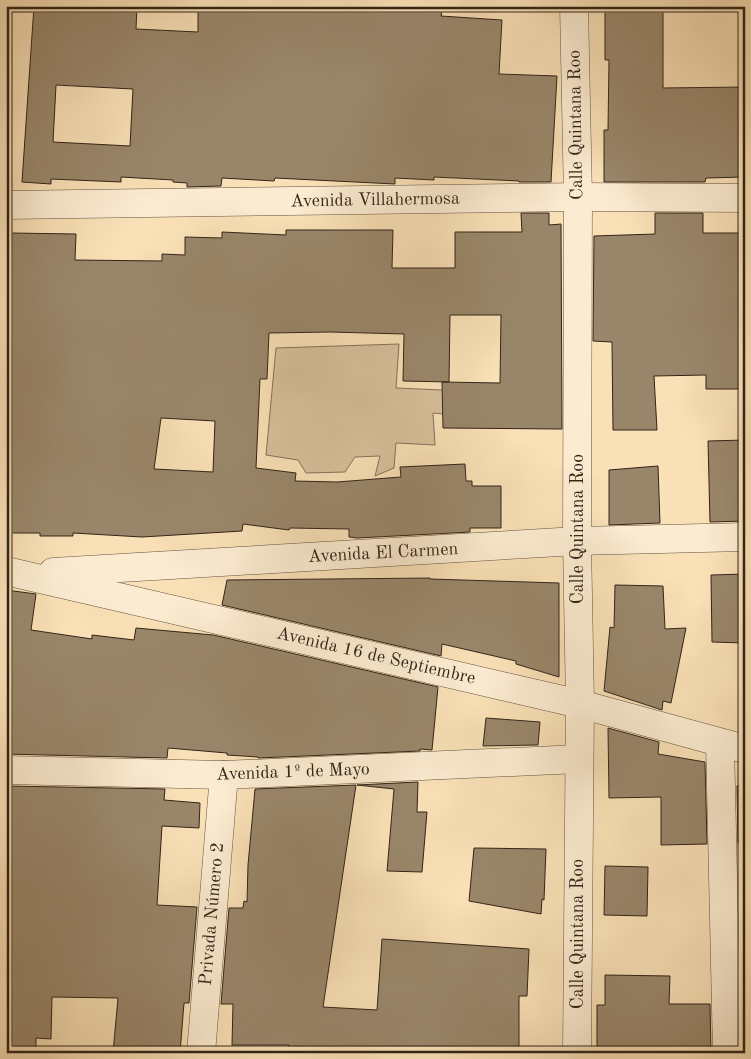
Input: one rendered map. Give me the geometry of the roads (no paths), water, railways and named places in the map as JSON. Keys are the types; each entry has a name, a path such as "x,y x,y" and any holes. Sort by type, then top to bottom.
{"street":[{"name":"Calle Quintana Roo","path":"574,6 578,197 577,541 580,704 577,1053"},
{"name":"Avenida Villahermosa","path":"6,205 578,197 745,198"},
{"name":"Avenida El Carmen","path":"14,572 577,541 745,537"},
{"name":"Avenida 16 de Septiembre","path":"14,572 580,704 732,746"},
{"path":"726,1053 732,746"},
{"name":"Avenida 1º de Mayo","path":"6,770 224,775 579,759"},
{"name":"Privada Número 2","path":"201,1053 224,775"}]}
